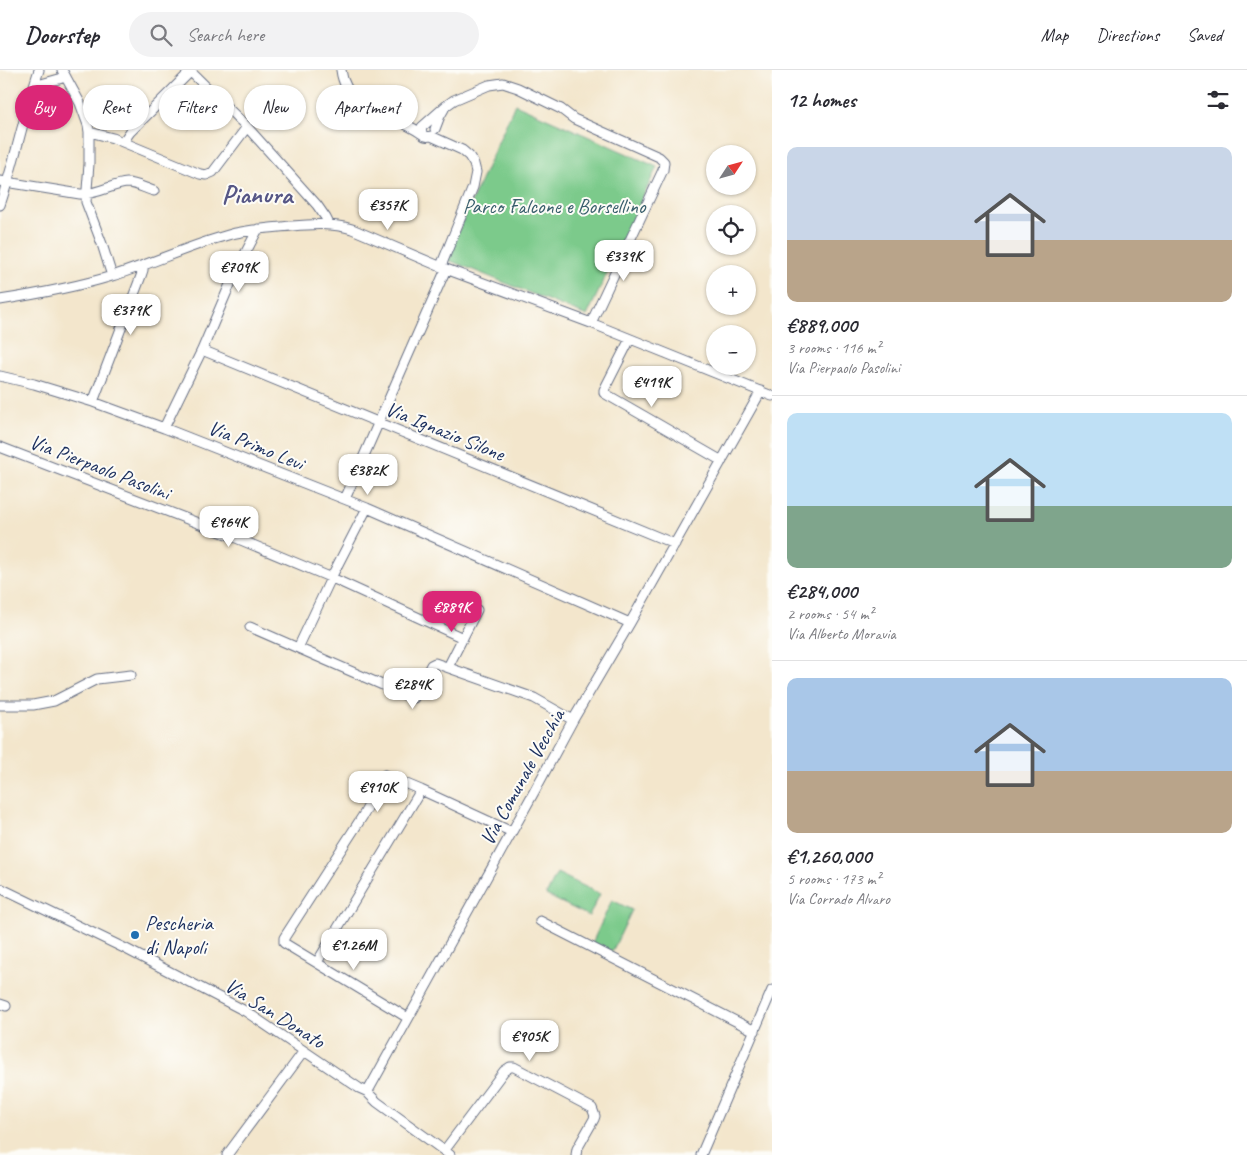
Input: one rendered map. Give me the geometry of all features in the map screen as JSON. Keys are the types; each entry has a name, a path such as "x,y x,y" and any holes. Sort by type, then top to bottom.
{"street":[{"path":"34,85 39,70"},
{"path":"340,70 342,79 350,93 359,101 421,128 426,137 433,133 447,105"},
{"path":"123,142 130,132 190,71 244,125"},
{"path":"36,85 64,74 80,103 89,132 87,204 112,276"},
{"path":"421,128 447,105 489,85 496,83 508,84 561,109 574,119 660,157 664,162 664,167 591,324"},
{"path":"421,128 431,123 433,124 433,133"},
{"path":"0,205 4,181 20,130"},
{"path":"89,132 113,138 206,175 213,172 244,130"},
{"path":"249,130 320,208 329,224"},
{"path":"345,500 444,268 473,187 476,172 469,156 433,133"},
{"path":"4,181 86,194 126,183 154,191"},
{"path":"0,300 83,284 112,276 228,235 258,229 317,224 340,225 444,268 772,396"},
{"path":"164,428 202,350 234,275 258,229"},
{"path":"93,402 142,276 142,266"},
{"path":"630,339 604,393 722,462"},
{"name":"Via Ignazio Silone","path":"202,350 675,544"},
{"name":"Via Primo Levi","path":"0,376 93,402 164,428 367,508 630,624"},
{"name":"Via Comunale Vecchia","path":"368,1092 572,720 630,624 761,391"},
{"name":"Via Pierpaolo Pasolini","path":"0,448 184,517 332,578 463,638"},
{"path":"298,648 367,508"},
{"path":"448,667 477,610"},
{"path":"250,627 413,699 432,663 437,663 534,698 572,720"},
{"path":"0,705 44,704 61,698 97,679 131,675"},
{"path":"408,1018 284,943 284,938 364,814 386,775 512,832"},
{"path":"319,959 421,790"},
{"name":"Via San Donato","path":"0,888 126,949 245,1011 359,1088 368,1092"},
{"path":"540,922 755,1031"},
{"path":"701,1155 772,990"},
{"path":"227,1155 304,1051"},
{"path":"368,1092 377,1102 447,1153 504,1071 514,1067 592,1108 594,1119 577,1149 576,1155"}],"green space":[{"name":"Parco Falcone e Borsellino","path":"515,104 657,167 587,316 446,259"},
{"path":"557,873 600,894 589,916 546,895"},
{"path":"612,900 632,910 612,952 592,943"}],"place":[{"name":"Pescheria di Napoli","path":"135,935"}],"district":[{"name":"Pianura","path":"257,194"}]}
